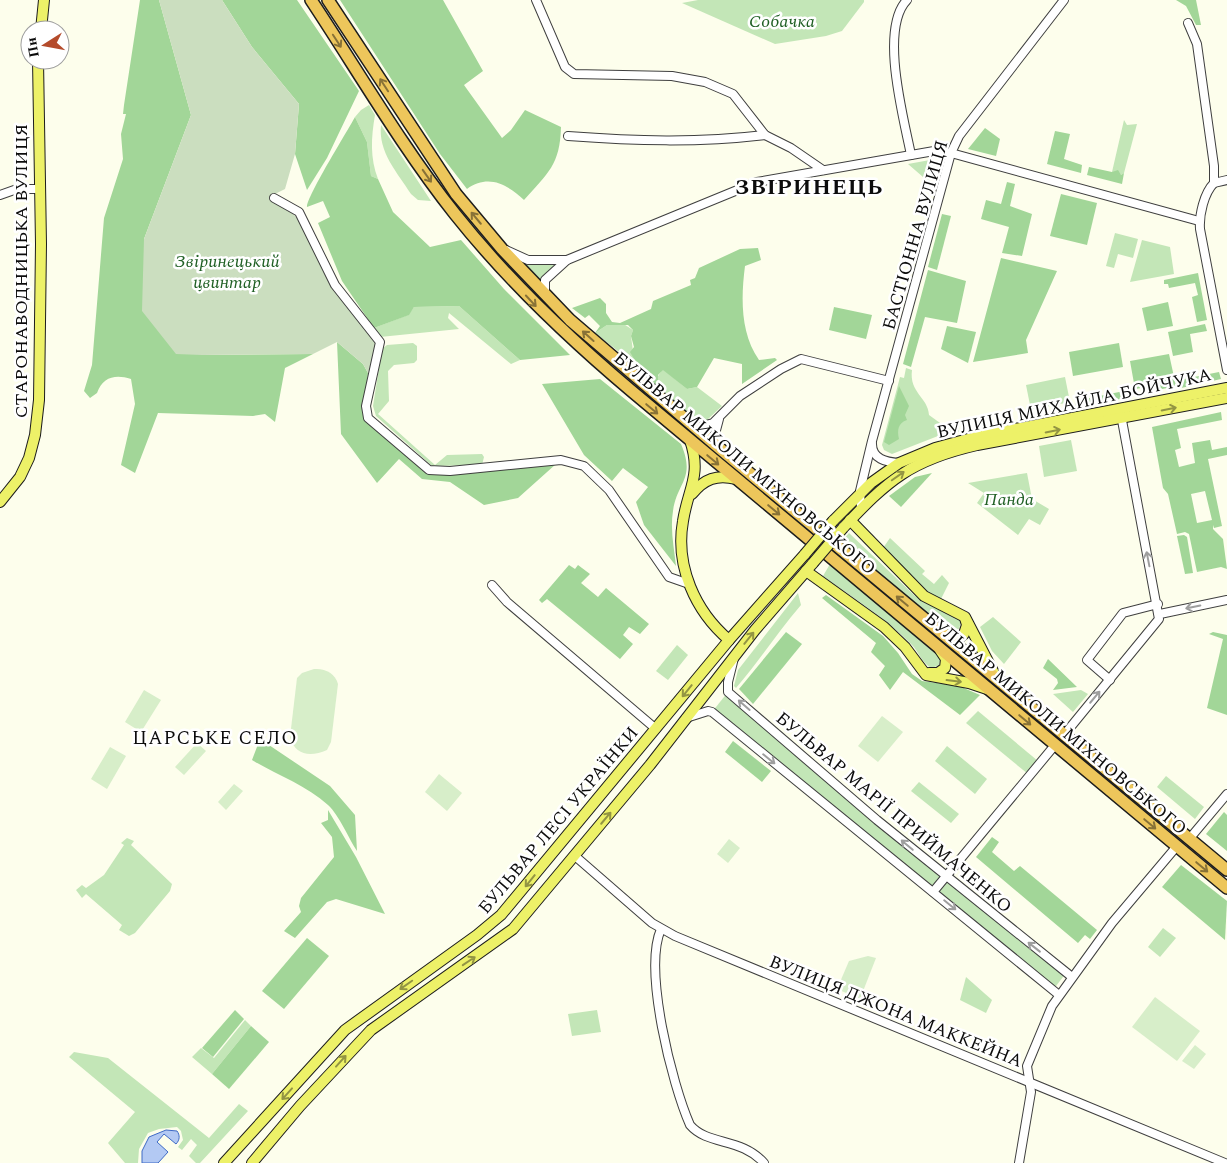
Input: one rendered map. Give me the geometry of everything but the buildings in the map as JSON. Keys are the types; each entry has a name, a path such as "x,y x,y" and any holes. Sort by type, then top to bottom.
{"highway":[{"name":"БУЛЬВАР МИКОЛИ МІХНОВСЬКОГО","path":"310,0 417,162 455,214 492,257 561,330 736,479 1227,888"},
{"name":"БУЛЬВАР МИКОЛИ МІХНОВСЬКОГО","path":"328,0 444,177 502,248 545,296 596,343 695,428 1227,870"}],"main road":[{"path":"42,20 44,0"},
{"name":"СТАРОНАВОДНИЦЬКА ВУЛИЦЯ","path":"0,502 20,477 29,458 35,434 40,385 38,70"},
{"name":"ВУЛИЦЯ МИХАЙЛА БОЙЧУКА","path":"810,567 862,508 895,477 916,465 944,454 977,445 1120,414 1227,388"},
{"name":"ВУЛИЦЯ МИХАЙЛА БОЙЧУКА","path":"805,554 860,491 899,463 961,440 1227,398"},
{"path":"690,440 696,462 690,497 685,510 682,536 689,584 696,602 704,614 729,640"},
{"path":"690,497 706,480 724,476 736,479"},
{"path":"847,524 924,596 965,617 983,655 998,680"},
{"name":"БУЛЬВАР ЛЕСІ УКРАЇНКИ","path":"224,1163 345,1030 494,922 729,640 805,554"},
{"path":"810,567 905,646 922,671 929,677 969,682 988,689"},
{"name":"БУЛЬВАР ЛЕСІ УКРАЇНКИ","path":"252,1163 300,1106 371,1030 512,929 575,856 735,655 810,567"},
{"path":"784,579 789,579 793,587"},
{"path":"940,632 959,638 967,629 965,617"},
{"path":"922,671 933,674 945,668 946,659 936,646"},
{"path":"560,843 575,856"}],"street":[{"path":"536,0 564,64 574,74 672,76 720,87 741,102 757,128 765,136 791,148 823,170"},
{"path":"907,0 901,6 894,38 894,72 911,155"},
{"name":"БАСТІОННА ВУЛИЦЯ","path":"862,508 860,491 872,441 951,153 959,136 1064,0"},
{"path":"1188,23 1198,44 1214,166 1214,183"},
{"path":"568,136 663,142 719,141 765,136"},
{"path":"545,296 545,280 567,260 757,182 934,151 951,153 1199,221"},
{"path":"1227,180 1214,183 1209,188 1199,221 1227,370"},
{"path":"0,195 17,190 40,189"},
{"path":"274,198 299,212 335,285 380,342 366,406 368,418 429,470 450,471 561,460 584,466 609,490 669,577 689,584"},
{"path":"502,248 528,260 567,260"},
{"path":"695,428 708,426 719,419 740,396 780,369 801,359 889,381"},
{"path":"1064,735 1158,622 1160,614 1120,414"},
{"path":"718,447 715,434 719,419"},
{"path":"872,441 872,449 880,458 899,463"},
{"path":"492,585 507,602 656,729"},
{"path":"1160,614 1227,600"},
{"path":"1110,680 1087,660 1123,614 1158,604"},
{"name":"БУЛЬВАР МАРІЇ ПРИЙМАЧЕНКО","path":"735,655 728,682 728,692 944,876 1072,977"},
{"name":"БУЛЬВАР МАРІЇ ПРИЙМАЧЕНКО","path":"686,718 708,711 712,712 1059,995"},
{"path":"933,892 944,876 1056,745"},
{"path":"1190,838 1227,794"},
{"path":"1019,1163 1031,1092 1027,1066 1046,1020 1059,995 1072,977 1177,846"},
{"name":"ВУЛИЦЯ ДЖОНА МАККЕЙНА","path":"575,856 660,929 1225,1163"},
{"path":"660,929 655,945 658,1007 688,1121 698,1133 748,1148 757,1159 764,1163"},
{"path":"1203,1163 1204,1154"}],"green space":[{"path":"140,0 159,0 191,115 144,239 202,355 313,354 285,368 275,422 265,414 253,416 158,413 135,473 121,465 135,404 131,379 110,378 90,398 84,391 92,365 104,218 123,159 121,134 126,114 123,114"},
{"name":"Звіринецький цвинтар","path":"159,0 222,0 252,47 299,104 295,154 285,189 273,195 270,199 284,207 303,225 331,285 377,343 368,373 363,364 337,342 313,354 176,354 142,311 144,239 191,115"},
{"path":"222,0 297,0 359,91 327,158 307,190 295,154 299,104 252,47"},
{"path":"340,0 443,0 483,71 464,85 502,138 511,130 525,110 561,127 558,151 551,168 524,200 511,189 497,183 482,182 467,189 440,154"},
{"name":"Собачка","path":"698,0 864,0 864,2 842,31 826,36 775,44 682,3"},
{"path":"1176,0 1196,0 1201,25 1196,25 1186,6"},
{"path":"369,105 375,115 372,148 378,179 371,176 367,142 355,117"},
{"path":"355,117 367,142 371,176 378,179 393,212 430,247 461,240 504,289 570,355 520,360 459,306 414,307 409,315 374,328 342,281 318,223 330,217 323,201 307,207 320,178"},
{"path":"1124,120 1127,125 1137,124 1124,173 1121,175 1112,172"},
{"path":"381,125 431,201 418,200 411,194 395,170 382,144"},
{"path":"985,128 1000,139 996,156 968,149"},
{"path":"1055,131 1070,134 1064,159 1082,165 1081,173 1047,164"},
{"path":"934,161 928,188 923,177 908,164"},
{"path":"1089,167 1112,172 1118,170 1121,175 1124,173 1122,184 1087,175"},
{"path":"1007,182 1015,184 1010,206 1032,214 1022,256 1002,253 1009,227 981,219 986,200 1001,204"},
{"path":"1061,194 1097,203 1087,245 1050,236"},
{"path":"942,214 951,216 937,270 928,267"},
{"path":"1115,233 1138,239 1133,258 1118,254 1114,268 1106,266"},
{"path":"1142,240 1170,247 1174,274 1130,282"},
{"path":"758,248 761,260 745,266 743,314 745,327 748,338 759,360 775,358 777,360 742,384 742,364 714,358 697,387 687,389 663,370 658,375 658,388 632,362 634,359 630,352 634,347 631,336 633,330 628,325 607,325 595,333 600,326 589,315 585,318 572,308 600,298 606,304 606,313 612,322 620,323 651,309 653,301 691,285 690,280 695,278 699,268 740,249"},
{"path":"1001,258 1057,271 1026,340 1028,353 973,362"},
{"path":"525,264 557,264 540,280"},
{"path":"928,270 966,281 957,323 925,317 911,367 903,364"},
{"path":"1198,273 1207,320 1197,322 1192,297 1198,295 1195,283 1169,288 1168,284 1164,284 1164,280"},
{"path":"1168,302 1173,326 1147,331 1142,308"},
{"path":"459,306 520,360 511,364 449,313 448,318 459,329 380,337 374,328 408,315 414,307"},
{"path":"834,307 872,315 866,339 829,330"},
{"path":"622,323 633,330 631,336 634,359 632,362 595,333 607,325"},
{"path":"1205,324 1207,331 1190,334 1193,352 1173,356 1168,332"},
{"path":"947,326 976,332 968,363 941,349"},
{"path":"337,342 363,364 368,373 365,412 429,472 556,464 518,498 484,505 450,482 422,479 399,459 377,483 341,434"},
{"path":"413,343 417,346 417,360 414,363 394,365 388,371 389,401 378,414 435,465 447,455 482,454 484,457 482,465 432,466 376,416 373,406 382,349 387,345"},
{"path":"1119,343 1123,367 1073,376 1069,352"},
{"path":"1169,354 1176,386 1149,392 1148,387 1135,389 1130,361"},
{"path":"906,368 912,370 913,384 926,404 929,415 947,428 971,429 938,436 892,454 884,450 882,445 900,377 904,378"},
{"path":"663,369 687,389 697,387 722,406 707,420 699,422 658,388 658,376"},
{"path":"1219,372 1221,379 1181,388 1179,380"},
{"path":"1065,377 1070,402 1031,410 1026,385"},
{"path":"600,379 681,444 687,465 684,480 675,501 672,518 676,566 644,525 636,502 648,487 623,468 612,481 584,455 542,384"},
{"path":"899,386 909,406 905,415 907,420 899,427 899,439 889,445 884,442"},
{"path":"1124,391 1125,398 1076,408 1075,401"},
{"path":"1221,412 1222,420 1177,429 1181,448 1175,450 1179,467 1195,463 1192,443 1210,440 1212,450 1227,447 1227,455 1208,459 1222,526 1214,528 1213,525 1213,529 1223,539 1227,569 1221,567 1197,572 1189,534 1185,532 1177,534 1168,494 1163,488 1152,427","holes":["1205,491 1212,520 1197,523 1191,494"]},
{"path":"1071,440 1077,471 1044,477 1039,446"},
{"path":"932,473 901,507 889,496 915,477"},
{"name":"Панда","path":"1027,473 1032,499 1049,509 1040,525 1029,519 1018,535 977,503 984,493 968,483"},
{"path":"849,533 915,596 959,617 961,622 959,629 945,628 840,543"},
{"path":"1184,535 1187,537 1193,573 1185,574 1177,536"},
{"path":"890,538 925,571 922,574 934,584 942,575 949,583 940,601 931,595 883,548"},
{"path":"830,564 941,658 939,665 932,668 929,666 902,635 823,576"},
{"path":"569,565 575,569 578,565 590,574 581,583 598,597 606,588 649,624 640,634 629,627 623,635 633,644 620,659 547,599 542,603 539,600"},
{"path":"798,593 801,605 736,688 734,686 738,670"},
{"path":"826,595 883,636 898,653 912,674 922,681 959,686 980,695 960,715 903,672 890,690 879,675 885,666 871,652 876,643 822,598"},
{"path":"993,617 1021,642 1004,664 992,651 980,627"},
{"path":"786,632 802,644 753,704 739,689"},
{"path":"1213,632 1227,635 1227,715 1207,708 1223,639 1209,634"},
{"path":"677,645 688,655 668,680 656,671"},
{"path":"1048,659 1077,687 1053,690 1058,683 1057,679 1043,668"},
{"path":"314,669 322,669 329,672 335,677 338,684 331,742 327,750 310,754 296,748 290,737 297,678 302,673"},
{"path":"144,690 161,700 141,732 125,722"},
{"path":"1081,690 1088,694 1073,712 1053,694"},
{"path":"728,692 1066,973 1053,990 712,712"},
{"path":"978,711 1038,761 1028,774 966,723"},
{"path":"882,716 903,732 878,762 858,746"},
{"path":"260,739 330,786 355,815 357,851 340,821 328,805 301,786 252,760"},
{"path":"733,741 771,771 762,782 725,752"},
{"path":"197,743 206,751 184,775 175,767"},
{"path":"947,746 987,779 975,794 935,761"},
{"path":"110,747 126,756 107,789 91,779"},
{"path":"439,774 462,793 447,811 425,792"},
{"path":"1166,776 1204,807 1195,819 1157,787"},
{"path":"919,782 959,814 951,823 911,791"},
{"path":"234,784 243,791 226,810 218,802"},
{"path":"328,810 356,857 385,914 336,899 327,902 295,938 284,931 301,912 299,906 301,898 334,857 332,837 321,823 328,820"},
{"path":"1224,812 1227,815 1227,851 1206,834"},
{"path":"992,837 999,842 992,852 1014,871 1020,866 1097,930 1090,939 1085,935 1078,943 976,857"},
{"path":"127,838 134,841 131,845 172,884 170,891 135,933 129,936 119,930 122,925 86,894 82,898 76,890 82,885 86,888 104,875 124,845 121,843"},
{"path":"729,839 740,848 728,863 717,854"},
{"path":"1181,865 1227,901 1225,940 1162,887"},
{"path":"1163,928 1176,938 1160,957 1148,947"},
{"path":"307,938 329,956 284,1009 262,991"},
{"path":"868,956 876,958 860,999 837,989 849,961"},
{"path":"966,977 992,1000 986,1013 960,1000"},
{"path":"1155,997 1200,1031 1177,1061 1132,1027"},
{"path":"235,1010 244,1019 213,1057 202,1048"},
{"path":"597,1010 601,1032 572,1036 568,1014"},
{"path":"245,1020 251,1026 212,1074 192,1057 201,1048 214,1058"},
{"path":"251,1026 269,1042 229,1089 212,1074"},
{"path":"1195,1045 1206,1054 1194,1069 1182,1061"},
{"path":"74,1052 108,1058 209,1138 239,1104 248,1111 200,1163 196,1163 189,1156 197,1145 191,1139 182,1150 178,1147 183,1140 181,1131 177,1127 159,1129 148,1133 139,1149 138,1163 125,1163 108,1143 135,1112 69,1057"}],"water":[{"path":"166,1130 177,1131 179,1138 176,1144 164,1134 157,1142 168,1152 158,1163 142,1163 142,1151 149,1137"}],"district":[{"name":"ЗВІРИНЕЦЬ","path":"809,186"},
{"name":"ЦАРСЬКЕ СЕЛО","path":"215,737"}]}
